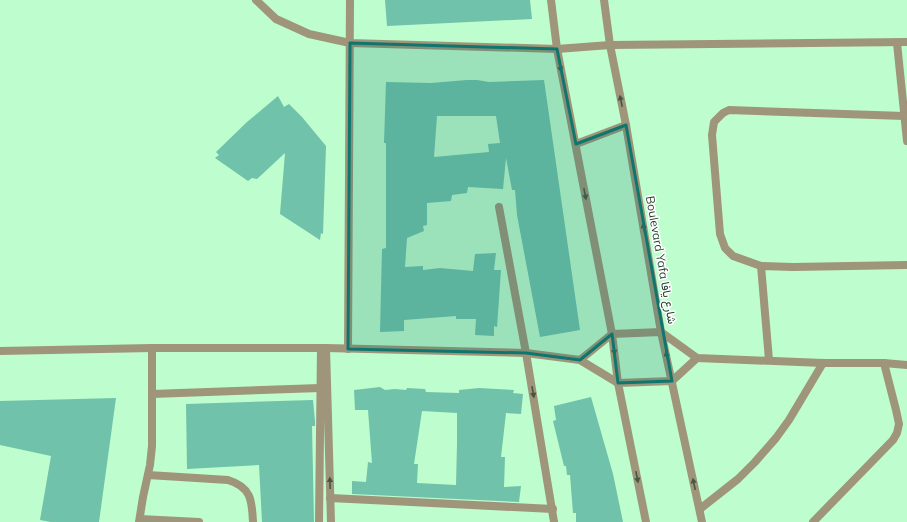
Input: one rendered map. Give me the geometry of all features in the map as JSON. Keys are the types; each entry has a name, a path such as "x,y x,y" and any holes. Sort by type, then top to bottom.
{"street":[{"path":"256,0 276,19 309,34 350,43 557,49 610,45 907,42"},
{"path":"348,349 350,0"},
{"path":"551,0 557,49 612,334 618,383 646,522"},
{"name":"Boulevard Yafa شارع يافا","path":"604,0 610,45 626,125 661,332 702,522"},
{"path":"897,42 907,141"},
{"path":"904,116 729,110 723,113 714,122 712,136 720,234 725,248 733,256 761,266 793,267 907,265"},
{"path":"576,144 626,125"},
{"path":"499,207 526,353 554,522"},
{"path":"761,266 769,360"},
{"path":"580,360 612,334 661,332 697,358 823,363 884,363 907,365"},
{"path":"0,351 152,348 324,348 526,353 580,360 618,383 672,381 697,358"},
{"path":"152,348 152,446 140,521 199,522"},
{"path":"319,522 320,388 324,348"},
{"path":"324,348 331,522"},
{"path":"700,509 738,480 776,438 789,420 823,363"},
{"path":"813,522 893,440 897,433 899,424 884,363"},
{"path":"152,394 320,388"},
{"path":"148,475 228,480 236,482 248,492 251,499 253,522"},
{"path":"330,498 552,510"}],"highlighted area":[{"path":"350,43 557,49 576,144 626,125 672,381 618,383 612,334 580,360 526,353 348,349"}],"building":[{"path":"385,0 530,0 532,19 387,26"},
{"path":"467,80 489,82 544,80 580,330 540,337 517,215 515,190 512,190 506,158 503,189 468,187 467,193 452,195 451,201 427,203 427,225 423,226 424,231 407,238 405,267 423,266 423,270 440,268 473,271 475,254 496,253 494,270 501,270 497,327 494,326 494,336 475,335 476,319 456,319 456,316 404,320 404,331 380,332 382,249 386,248 386,143 384,143 386,82 431,83","holes":["437,116 496,116 500,143 488,144 489,152 434,157"]},
{"path":"278,96 284,107 289,104 326,146 323,234 321,233 320,240 280,214 285,153 257,179 252,178 248,181 215,158 219,155 216,152 247,122"},
{"path":"380,387 385,390 406,390 407,388 425,389 426,392 459,393 459,390 479,388 514,390 513,393 523,394 521,414 506,413 501,457 505,457 504,487 521,486 519,502 352,494 352,481 366,482 368,462 372,463 368,410 355,410 354,390","holes":["422,411 457,413 456,485 417,483 418,464 414,464"]},
{"path":"591,397 613,474 623,522 576,522 576,513 573,513 570,475 567,475 566,466 564,466 553,421 556,420 554,406"},
{"path":"116,398 99,522 51,522 40,520 51,456 0,445 0,401"},
{"path":"313,400 315,421 315,426 312,426 314,522 262,522 259,465 187,469 186,404"}]}
